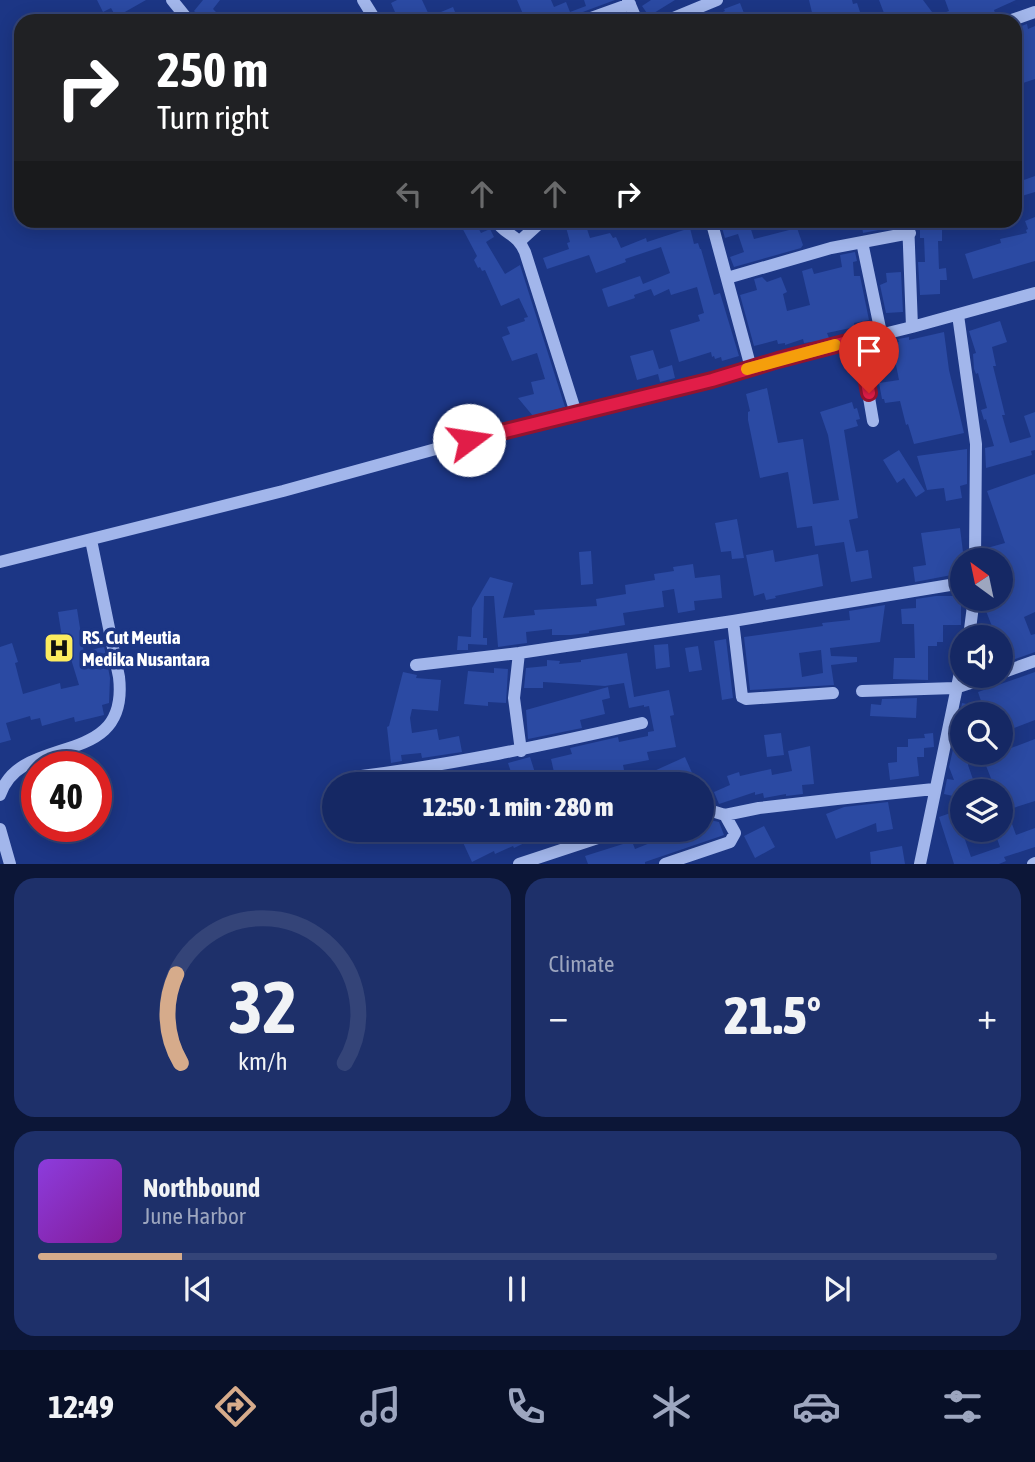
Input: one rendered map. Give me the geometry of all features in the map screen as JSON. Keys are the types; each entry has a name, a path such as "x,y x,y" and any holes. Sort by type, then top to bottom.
{"street":[{"path":"172,0 183,14"},
{"path":"683,14 717,0"},
{"path":"600,14 629,2"},
{"path":"502,228 520,241 543,304 576,413"},
{"path":"520,241 534,228"},
{"path":"713,228 751,368"},
{"path":"727,278 906,228"},
{"path":"909,228 912,327"},
{"path":"862,242 881,333"},
{"path":"0,562 1035,293"},
{"path":"958,315 976,444 975,548"},
{"path":"859,339 873,421"},
{"path":"0,795 12,776 34,761 96,737 115,716 119,706 119,677 91,540"},
{"path":"416,665 519,653 733,621 950,585"},
{"path":"733,621 742,697 746,699 833,692"},
{"path":"519,653 514,698 521,751"},
{"path":"1013,669 1035,661"},
{"path":"862,691 955,688 920,863"},
{"path":"394,772 521,751 642,723"},
{"path":"714,812 726,815 811,802 934,789"},
{"path":"665,863 730,842 735,833 726,815"},
{"path":"0,830 9,863"},
{"path":"519,863 585,842"}],"building":[{"path":"97,0 146,0 121,14 114,14 111,8 103,12"},
{"path":"203,0 220,0 213,9 218,14 197,14 194,11"},
{"path":"397,0 422,0 429,14 396,14 391,3"},
{"path":"517,0 551,0 554,7 566,2 570,12 586,6 584,0 615,0 579,14 523,14"},
{"path":"651,0 675,0 652,14 648,14 642,6"},
{"path":"809,0 852,0 853,4 857,3 861,14 812,14"},
{"path":"879,0 923,0 934,14 884,14"},
{"path":"945,0 1016,0 994,10 995,13 941,14 949,11"},
{"path":"740,3 744,14 718,14 725,11 724,9"},
{"path":"453,7 456,14 442,14 441,12"},
{"path":"1027,24 1028,29 1035,26 1035,79 1023,83 1022,90 1022,26"},
{"path":"1035,176 1035,192 1022,196 1022,181"},
{"path":"1035,217 1035,261 973,279 965,254 1001,243 1000,239 1027,233 1025,221"},
{"path":"462,228 478,228 481,233 490,229 494,237 486,242 505,274 520,265 565,407 533,416 518,398 534,394 531,382 545,379 537,353 512,361 502,337 510,334 507,327 525,321 524,318 528,317 519,298 501,306 485,270 478,268 474,260 477,256"},
{"path":"566,228 587,228 590,238 610,233 613,238 616,237 621,248 646,238 647,242 690,228 694,244 698,243 701,249 714,295 720,293 739,356 722,361 721,357 712,357 711,352 679,362 670,330 700,321 698,315 704,313 697,287 671,295 669,289 654,296 651,289 634,295 635,298 608,307 602,289 640,276 643,284 670,273 661,247 625,259 626,262 596,273 589,255 547,269 543,258 569,249 567,243 570,242"},
{"path":"722,228 751,228 754,239 797,228 803,245 801,248 734,267 730,257 744,252 738,234 725,238"},
{"path":"862,228 889,228 863,233"},
{"path":"920,228 942,228 942,241 938,241 939,269 946,268 947,280 940,280 940,294 920,295 918,262 925,262 924,238 920,238"},
{"path":"855,252 857,261 853,262 854,276 860,276 869,320 854,323 855,327 827,333 829,338 820,341 804,343 803,339 785,345 778,344 777,340 754,346 740,295 757,290 754,279 762,277 767,282 781,277 787,292 783,294 787,311 810,305 802,271 812,268 814,274 842,267 840,255"},
{"path":"901,272 903,312 886,313 880,285 887,282 886,273"},
{"path":"1000,321 1007,342 992,347 996,366 993,366 1005,415 1002,415 1010,443 1031,437 1024,416 1035,412 1035,450 1031,451 1032,455 986,468 985,448 994,446 981,410 987,408 978,373 976,374 974,369 973,354 976,353 969,331"},
{"path":"944,332 949,370 964,433 914,444 900,401 885,403 882,399 879,383 899,380 895,360 880,363 876,348 899,342 898,339 909,337 909,340"},
{"path":"653,350 659,369 672,365 675,378 660,382 658,374 637,380 630,356"},
{"path":"767,388 778,443 803,439 813,504 839,500 828,435 820,412 852,402 854,409 857,408 860,419 856,420 858,426 844,430 858,518 849,520 856,552 868,550 872,578 851,582 844,542 815,546 812,526 797,528 788,472 760,478 748,420 750,411 746,394"},
{"path":"967,449 967,484 960,486 962,498 946,501 944,488 927,490 917,456"},
{"path":"899,450 925,491 916,497 904,478 897,483 883,460"},
{"path":"1035,474 1035,612 1024,617 1031,635 1035,634 1035,652 1013,660 1013,625 991,625 986,611 1013,611 1013,548 987,548 1005,543 987,491"},
{"path":"737,519 744,558 732,559 731,551 721,552 715,523"},
{"path":"960,528 962,548 950,548 950,575 915,582 913,567 926,565 921,533"},
{"path":"773,550 775,562 818,554 823,586 766,600 764,593 754,596 746,555"},
{"path":"591,551 593,584 581,585 579,552"},
{"path":"693,564 695,578 720,575 722,598 694,601 695,610 678,613 674,589 662,591 664,607 623,613 625,625 571,635 552,635 552,629 526,632 527,643 498,647 494,596 484,596 483,638 487,638 487,645 468,644 468,650 457,650 458,636 471,637 472,608 490,577 513,583 503,618 535,615 534,610 597,606 596,599 626,594 625,585 655,580 654,574"},
{"path":"950,596 950,611 961,611 961,625 943,625 943,642 937,642 937,646 928,646 928,680 893,679 894,658 915,658 914,624 902,624 901,609 916,608 916,599"},
{"path":"885,605 880,642 830,648 831,656 857,657 857,662 831,665 834,685 750,690 744,637 850,620 849,611","holes":["821,650 823,673 802,677 799,653"]},
{"path":"77,609 84,653 104,646 110,678 109,703 102,705 104,715 75,722 74,717 42,726 40,718 31,720 30,716 6,723 11,740 0,743 0,647 12,643 23,694 60,683 61,689 79,685 66,643 63,644 58,612"},
{"path":"726,639 733,698 722,700 714,641"},
{"path":"668,644 670,667 656,669 654,645"},
{"path":"698,646 702,670 689,672 685,648"},
{"path":"627,653 634,697 669,690 674,715 670,716 676,747 647,752 649,760 623,765 624,770 554,772 551,759 572,754 570,748 618,737 619,742 648,736 648,732 654,731 649,706 629,708 624,683 605,686 543,682 543,688 524,688 526,668 547,666 547,660 560,661 559,664"},
{"path":"494,668 508,669 506,703 488,702 488,706 464,704 468,671 494,673"},
{"path":"403,672 417,675 416,678 441,680 438,711 412,709 412,733 437,729 439,740 459,736 462,752 422,758 421,753 401,755 402,761 391,763 387,727"},
{"path":"1035,672 1035,720 1013,729 1013,702 981,702 978,692 989,688 1013,688 1013,680"},
{"path":"608,687 610,698 602,700 605,714 580,720 582,728 528,739 526,710"},
{"path":"917,698 916,718 870,716 871,704 881,705 882,699"},
{"path":"781,733 784,755 767,757 764,735"},
{"path":"933,733 934,747 924,748 924,757 917,757 919,776 890,780 888,763 897,762 897,747 908,747 908,739 925,738 924,734"},
{"path":"1035,739 1035,801 1013,808 1013,779 991,779 986,765 1013,765 1013,747"},
{"path":"810,746 814,784 802,785 803,794 764,798 763,793 755,795 755,792 719,804 714,792 730,785 727,776 771,769 772,775 792,771 788,751"},
{"path":"530,757 535,772 511,772 508,763"},
{"path":"685,757 692,772 654,772"},
{"path":"950,763 950,765 968,765 973,779 954,779 949,767"},
{"path":"947,779 950,779 950,795 944,794"},
{"path":"888,802 893,829 877,832 876,823 836,839 826,814 844,807"},
{"path":"950,813 950,842 966,842 971,857 1000,847 998,842 1013,842 1013,827 1016,835 1035,828 1035,847 1004,857 1006,861 999,864 954,864 939,817"},
{"path":"714,821 719,822 724,835 714,838"},
{"path":"764,826 775,847 755,858 744,836"},
{"path":"463,842 526,842 495,854 494,851 472,862"},
{"path":"622,842 632,842 635,849 650,843 704,842 645,864 588,864 585,856 623,844"},
{"path":"902,846 905,864 871,864 870,852"}],"slow traffic":[{"path":"747,369 835,345"}],"place":[{"name":"RS. Cut Meutia Medika Nusantara","path":"59,648"}],"route":[{"path":"469,440 712,380 859,339 869,393"}]}
